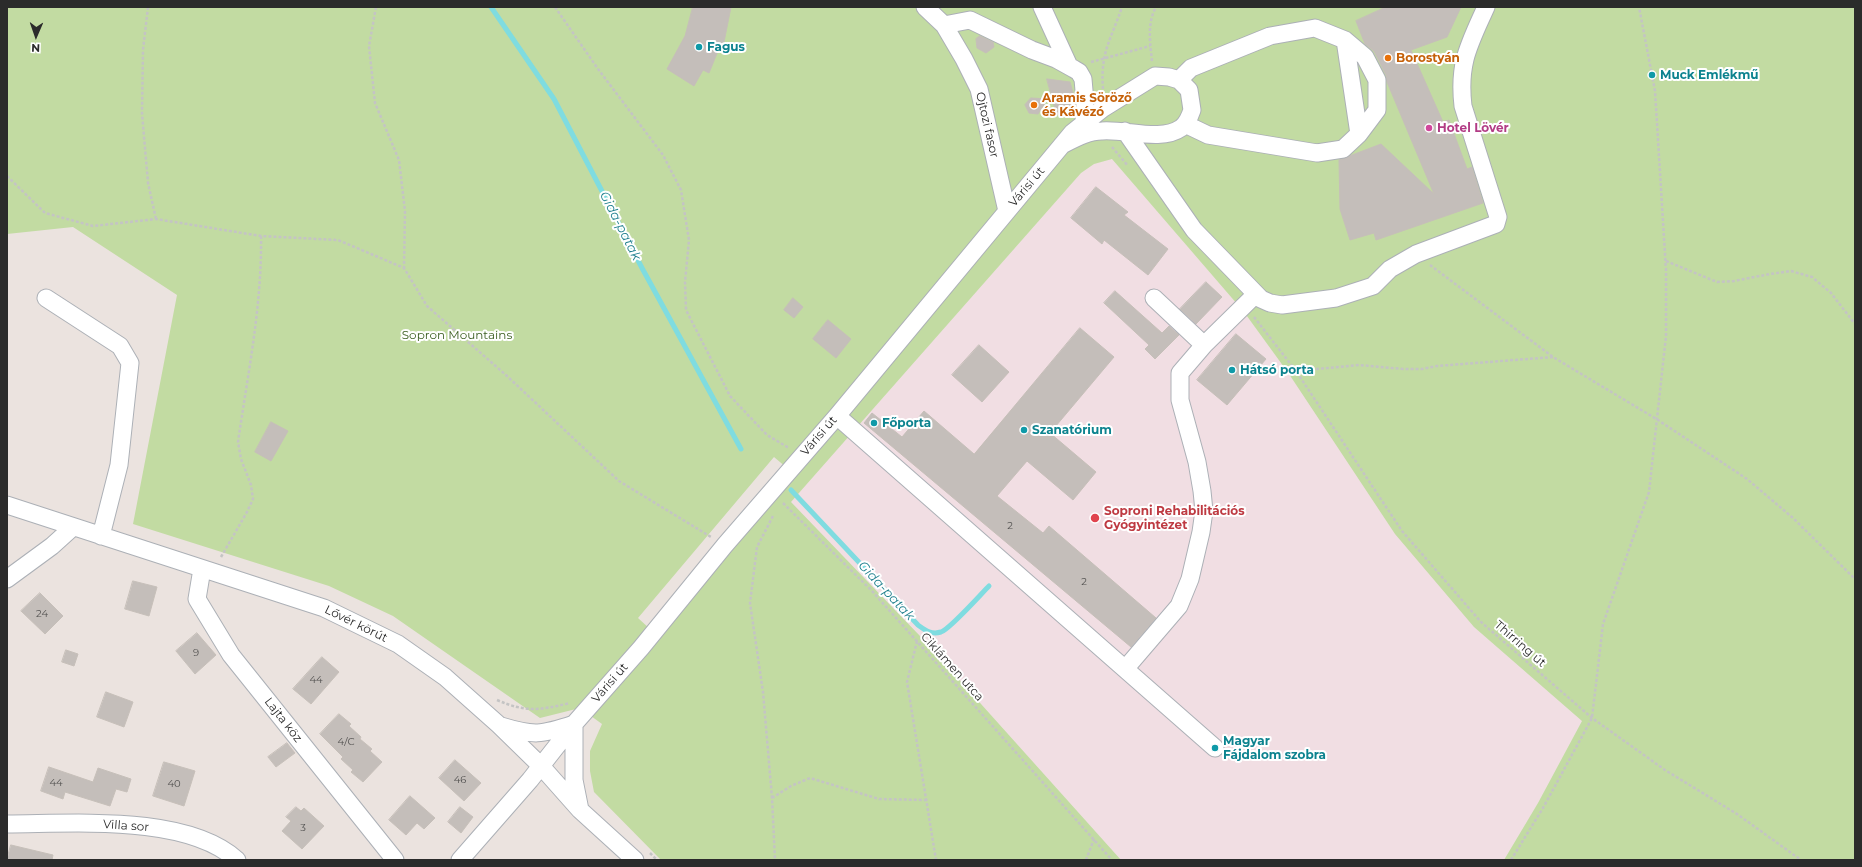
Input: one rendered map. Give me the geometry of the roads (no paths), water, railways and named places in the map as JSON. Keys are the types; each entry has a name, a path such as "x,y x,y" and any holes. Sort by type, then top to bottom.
{"street":[{"name":"Ojtozi fasor","path":"925,7 944,25 964,59 979,89 1007,211"},
{"path":"1042,7 1069,66"},
{"path":"1125,131 1194,230 1256,294 1270,303 1282,305 1336,298 1373,286 1390,269 1416,254 1496,224 1498,217 1462,106 1461,94 1462,67 1466,52 1486,7"},
{"path":"944,25 970,20 1032,50 1056,59 1079,72 1082,79 1085,102 1084,122"},
{"path":"1315,28 1345,40 1365,57 1377,80 1377,110 1359,134 1343,149 1317,153 1208,135 1185,124 1192,110 1192,100 1189,90 1179,80 1192,68 1270,36 1315,28"},
{"path":"1345,40 1359,134"},
{"name":"Várisi út","path":"460,860 541,766 574,724 641,648 725,545 837,416 1062,145 1084,122 1155,76 1169,76 1179,80"},
{"name":"Várisi út","path":"1062,145 1101,130 1157,135 1169,134 1182,128 1185,124"},
{"path":"1125,669 1179,606 1190,579 1197,554 1204,511 1197,462 1180,400 1180,373 1204,345 1256,294"},
{"path":"46,298 120,346 130,363 120,465 101,536"},
{"path":"1154,298 1204,345"},
{"path":"837,416 1215,748"},
{"name":"Lővér körút","path":"7,505 324,608 398,644 445,677 499,726 541,766 580,810 635,860"},
{"path":"7,579 52,546 73,527"},
{"name":"Lajta köz","path":"208,571 197,599 231,656 395,860"},
{"path":"499,726 525,733 547,733 574,724 574,780 580,810"},
{"name":"Villa sor","path":"7,824 98,824 159,828 187,834 214,844 237,860"}],"waterway":[{"name":"Gida-patak","path":"491,7 554,99 642,268 741,449"},
{"name":"Gida-patak","path":"791,490 918,625 928,632 937,633 945,629 958,618 989,586"}],"place":[{"name":"Fagus","path":"699,47"},
{"name":"Borostyán","path":"1388,58"},
{"name":"Muck Emlékmű","path":"1652,75"},
{"name":"Aramis Söröző és Kávézó","path":"1034,105"},
{"name":"Hotel Lövér","path":"1429,128"},
{"name":"Hátsó porta","path":"1232,370"},
{"name":"Főporta","path":"874,423"},
{"name":"Szanatórium","path":"1024,430"},
{"name":"Soproni Rehabilitációs Gyógyintézet","path":"1095,518"},
{"name":"Magyar Fájdalom szobra","path":"1215,748"}],"park label":[{"name":"Sopron Mountains","path":"457,335"}]}
